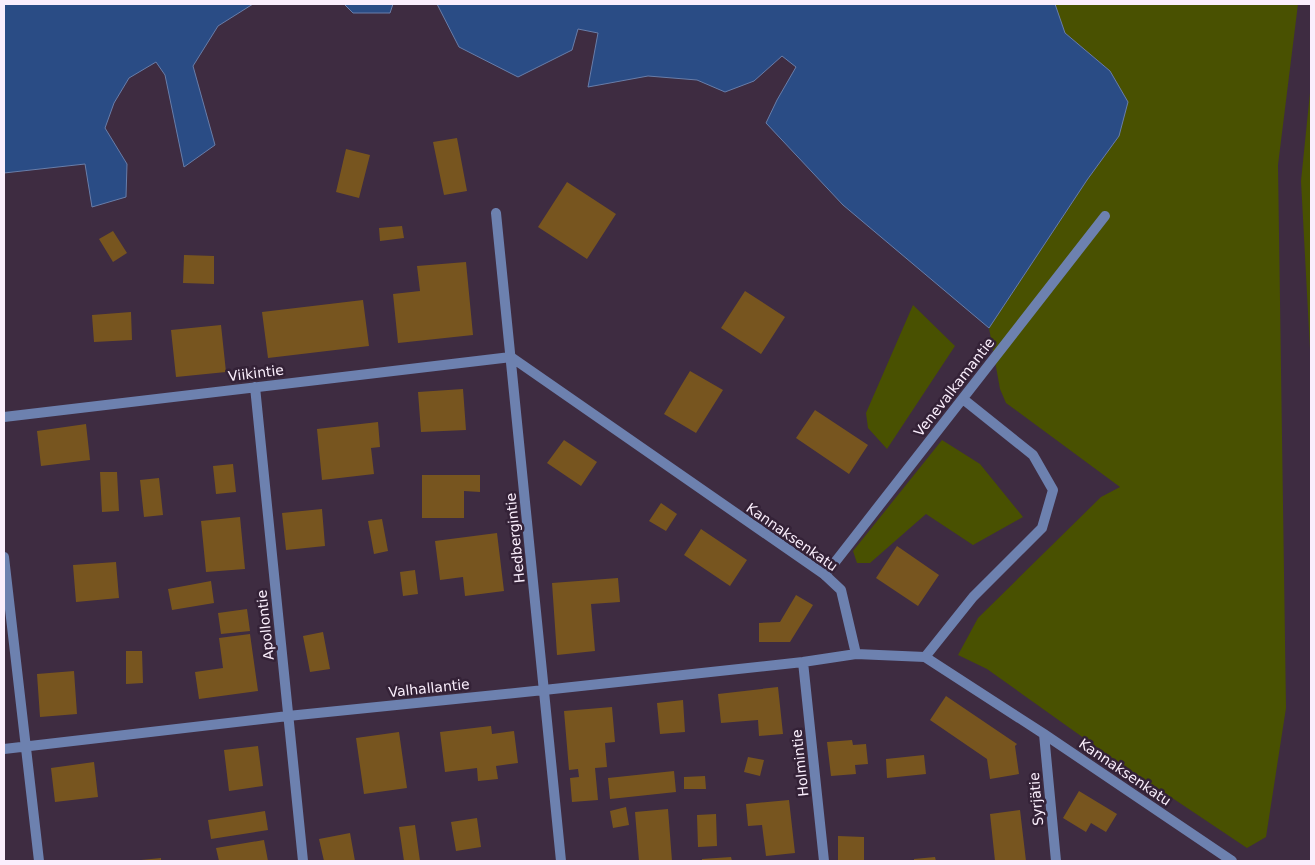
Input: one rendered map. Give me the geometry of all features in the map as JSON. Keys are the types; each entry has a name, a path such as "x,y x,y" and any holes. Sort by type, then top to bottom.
{"street":[{"name":"Hedbergintie","path":"496,212 561,861"},
{"name":"Venevalkamantie","path":"825,575 1105,216"},
{"name":"Viikintie","path":"4,417 511,357"},
{"name":"Kannaksenkatu","path":"511,357 825,575 841,590 856,654"},
{"name":"Apollontie","path":"255,387 304,861"},
{"path":"856,654 925,657 973,597 1042,528 1053,490 1033,455 963,399"},
{"path":"4,557 39,861"},
{"name":"Valhallantie","path":"4,749 288,716 803,662 856,654"},
{"name":"Kannaksenkatu","path":"925,657 1044,734 1232,861"},
{"name":"Holmintie","path":"803,662 824,861"},
{"name":"Syrjätie","path":"1044,734 1056,861"}],"green space":[{"path":"1055,4 1298,4 1278,165 1286,708 1266,837 1247,848 1102,751 987,669 958,655 978,618 1101,497 1120,487 1006,403 1000,389 989,328 1087,180 1119,136 1110,71 1065,33"},
{"path":"1311,83 1311,368 1301,181"},
{"path":"913,305 955,346 887,449 868,428 866,413"},
{"path":"942,440 980,464 1023,517 973,545 926,514 870,563 857,563 853,551"}],"water":[{"path":"4,4 253,4 218,26 193,66 215,145 184,167 165,75 156,62 129,78 114,103 105,128 127,164 126,197 92,207 85,164 4,173"},
{"path":"344,4 393,4 390,13 353,13"},
{"path":"437,4 1055,4 1065,33 1110,71 1128,102 1119,136 1087,180 989,328 843,205 766,123 796,67 782,56 754,81 725,92 697,80 648,76 588,87 598,33 578,29 572,50 518,77 459,47"}],"building":[{"path":"457,138 467,191 444,195 433,142"},
{"path":"346,149 370,155 359,198 336,192"},
{"path":"567,182 616,214 587,259 538,227"},
{"path":"402,226 404,238 380,241 379,228"},
{"path":"113,231 127,253 113,262 99,239"},
{"path":"184,255 214,256 214,284 183,283"},
{"path":"466,262 473,335 398,343 393,294 420,291 417,266"},
{"path":"745,291 785,317 761,354 721,328"},
{"path":"363,300 369,346 268,358 262,312"},
{"path":"131,312 132,340 94,342 92,315"},
{"path":"221,325 226,372 176,377 171,330"},
{"path":"690,371 723,390 696,433 664,414"},
{"path":"463,389 466,430 421,432 418,392"},
{"path":"815,410 868,445 849,474 796,438"},
{"path":"378,422 380,447 371,448 374,474 322,480 317,429"},
{"path":"86,424 90,460 41,466 37,431"},
{"path":"564,440 597,462 581,486 547,463"},
{"path":"233,464 236,492 216,494 213,466"},
{"path":"100,472 117,472 119,511 102,512"},
{"path":"422,475 480,475 480,492 464,491 464,518 422,518"},
{"path":"159,478 163,515 144,517 140,480"},
{"path":"661,503 677,514 666,531 649,521"},
{"path":"322,509 325,546 286,550 282,513"},
{"path":"240,517 245,569 206,572 201,521"},
{"path":"382,519 388,551 374,554 368,521"},
{"path":"701,529 747,560 730,586 684,555"},
{"path":"497,533 504,591 465,596 463,577 440,580 435,541"},
{"path":"897,546 939,575 918,606 876,578"},
{"path":"116,562 119,598 76,602 73,565"},
{"path":"415,570 418,594 403,596 400,572"},
{"path":"618,578 620,602 591,604 595,651 557,655 552,583"},
{"path":"211,581 214,603 172,610 168,589"},
{"path":"796,595 813,605 790,642 759,642 759,623 780,622"},
{"path":"247,609 250,631 221,634 218,613"},
{"path":"323,632 330,669 310,672 303,636"},
{"path":"250,634 258,691 199,699 195,672 223,668 219,638"},
{"path":"126,651 142,651 143,683 126,684"},
{"path":"74,671 77,714 40,717 37,674"},
{"path":"778,687 783,734 759,736 758,720 721,723 718,694"},
{"path":"946,696 1017,744 1015,746 1019,774 990,779 987,759 930,720"},
{"path":"683,700 685,732 660,734 657,703"},
{"path":"612,707 615,742 605,743 607,767 595,768 598,800 572,802 570,778 579,777 578,769 569,770 564,711"},
{"path":"491,726 492,734 514,731 518,763 496,766 498,779 478,781 477,768 445,772 440,732"},
{"path":"399,732 407,788 364,794 356,738"},
{"path":"852,740 853,745 866,744 868,764 855,765 856,774 831,776 827,742"},
{"path":"258,746 263,786 229,791 224,750"},
{"path":"924,755 926,774 887,778 886,759"},
{"path":"748,757 764,760 760,776 744,772"},
{"path":"94,762 98,797 55,802 51,768"},
{"path":"674,771 676,792 610,799 608,778"},
{"path":"705,776 706,789 684,789 684,777"},
{"path":"1079,791 1117,814 1106,832 1091,823 1086,832 1063,818"},
{"path":"789,800 795,853 766,856 762,825 748,826 746,804"},
{"path":"626,807 629,825 613,828 610,811"},
{"path":"668,809 672,861 639,861 635,812"},
{"path":"1020,810 1026,861 995,861 990,814"},
{"path":"265,811 268,830 211,839 208,820"},
{"path":"716,814 717,846 698,847 697,815"},
{"path":"477,818 481,847 456,851 451,822"},
{"path":"415,825 420,861 404,861 399,827"},
{"path":"350,833 355,861 324,861 319,839"},
{"path":"838,836 864,837 864,861 838,861"},
{"path":"264,840 268,861 219,861 216,848"},
{"path":"731,857 732,861 702,861 702,859"},
{"path":"935,857 936,861 914,861 914,859"},
{"path":"161,858 161,861 141,861 141,860"}]}
